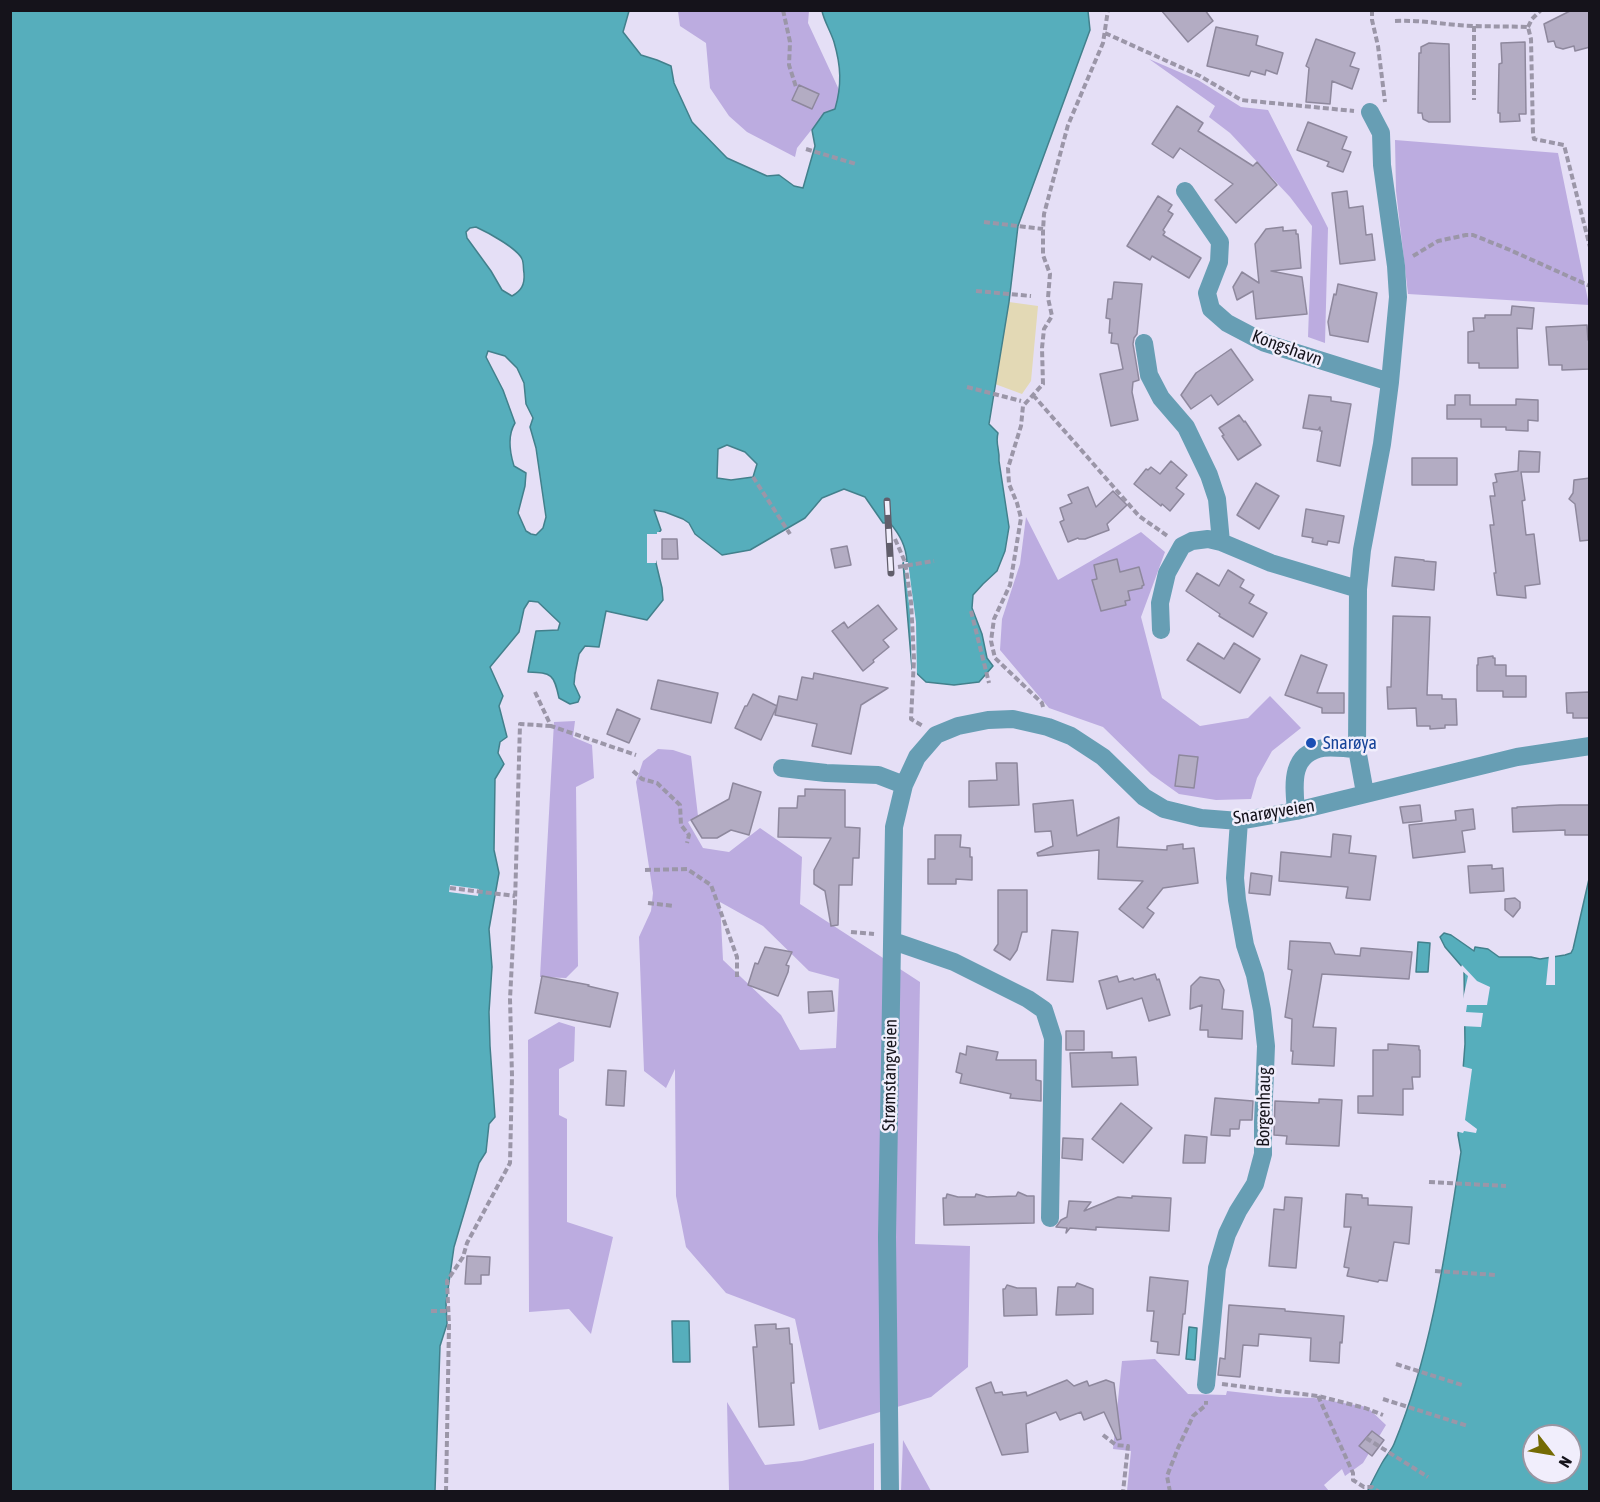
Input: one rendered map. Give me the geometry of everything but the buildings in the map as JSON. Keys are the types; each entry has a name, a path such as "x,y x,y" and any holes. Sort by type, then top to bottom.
{"street":[{"path":"1365,793 1357,749 1358,589 1362,550 1382,444 1398,297 1382,165 1381,133 1370,112"},
{"name":"Kongshavn","path":"1185,191 1220,242 1219,262 1207,293 1211,309 1227,323 1265,343 1390,382"},
{"path":"1144,343 1149,375 1161,398 1186,427 1209,475 1217,499 1221,542"},
{"path":"1161,630 1160,603 1167,573 1182,546 1192,541 1208,539 1221,542 1271,563 1358,589"},
{"name":"Snarøyveien","path":"904,785 917,757 936,735 958,726 988,720 1013,719 1048,727 1071,736 1103,757 1144,797 1164,809 1201,818 1239,821 1296,811 1517,757 1590,746"},
{"path":"1296,811 1294,777 1298,765 1306,755 1321,748 1357,749"},
{"path":"782,768 878,775 904,785"},
{"name":"Strømstangveien","path":"890,1491 887,1237 890,1024 894,827 904,785"},
{"name":"Borgenhaug","path":"1206,1384 1217,1268 1227,1234 1238,1210 1255,1184 1263,1154 1266,1046 1262,1010 1245,945 1237,900 1235,878 1239,821"},
{"path":"893,941 954,962 1028,999 1044,1010 1053,1038 1050,1218"}],"path":[{"path":"783,10 790,42 789,65 796,87"},
{"path":"1048,727 1042,703 994,658 991,641 994,619 1010,585 1020,518 1009,484 1008,468 1021,426 1023,406 1043,384 1044,328 1052,316 1048,298 1050,274 1043,255 1044,214 1068,125 1103,43 1108,10"},
{"path":"1372,10 1386,112 1381,133"},
{"path":"1541,10 1528,27 1531,39 1534,139 1564,145 1590,247"},
{"path":"1395,21 1528,27"},
{"path":"1474,26 1474,100"},
{"path":"1105,33 1200,76 1241,100 1370,112"},
{"path":"806,149 856,164"},
{"path":"984,222 1043,229"},
{"path":"1396,266 1438,242 1473,235 1590,286"},
{"path":"976,291 1031,296"},
{"path":"967,387 1021,401"},
{"path":"1033,395 1139,516 1182,546"},
{"path":"753,477 790,534"},
{"path":"895,539 905,562 911,602 914,658 911,719 936,735"},
{"path":"898,567 934,561"},
{"path":"971,611 989,683"},
{"path":"535,692 551,726"},
{"path":"446,1491 449,1311 447,1281 463,1257 467,1243 510,1162 512,1076 510,999 520,724 551,726 636,755"},
{"path":"633,771 642,779 657,783 680,805 681,825 689,835 687,843"},
{"path":"645,870 687,869 711,885 737,957 737,977"},
{"path":"450,888 515,896"},
{"path":"648,903 674,906"},
{"path":"1429,1182 1506,1186"},
{"path":"1435,1271 1496,1275"},
{"path":"431,1311 449,1311"},
{"path":"1396,1364 1462,1385"},
{"path":"1170,1491 1167,1476 1192,1416 1206,1406 1206,1384 1318,1396 1383,1415"},
{"path":"1318,1396 1353,1473 1353,1480 1364,1487 1372,1487 1379,1491"},
{"path":"1383,1399 1468,1426"},
{"path":"1103,1434 1116,1445 1128,1446 1123,1491"},
{"path":"1366,1438 1428,1477"}],"shaded area":[{"path":"678,11 809,11 808,23 840,92 835,109 824,114 797,148 795,157 747,132 729,116 710,88 706,43 680,26","holes":["799,85 818,94 812,109 793,100"]},
{"path":"1149,59 1198,80 1241,107 1268,110 1328,228 1325,343 1308,337 1312,226 1290,197 1230,133 1209,117 1215,106"},
{"path":"1395,140 1558,153 1589,305 1408,294 1396,191"},
{"path":"1026,517 1058,580 1141,532 1165,552 1141,617 1162,698 1200,726 1248,718 1270,696 1301,728 1272,751 1257,778 1251,799 1216,800 1179,794 1151,774 1103,727 1049,708 1000,650 1002,619 1020,564"},
{"path":"575,721 573,737 592,745 594,778 576,787 578,966 566,978 540,977 554,722"},
{"path":"658,749 673,750 691,756 698,816 688,822 703,848 729,852 760,828 802,857 800,904 920,982 915,1244 970,1246 968,1367 931,1397 819,1430 795,1319 726,1293 686,1247 676,1196 675,1069 666,1088 644,1071 639,937 651,911 653,893 636,782 643,761","holes":["720,902 763,926 809,971 839,979 836,1048 800,1050 781,1015 723,960"]},
{"path":"559,1022 575,1027 574,1061 559,1069 559,1115 567,1119 567,1222 613,1237 591,1334 569,1309 529,1312 528,1040"},
{"path":"1155,1359 1188,1394 1226,1395 1227,1391 1314,1398 1367,1407 1386,1425 1363,1463 1345,1476 1342,1469 1324,1485 1329,1491 1127,1491 1131,1451 1113,1449 1122,1361"},
{"path":"727,1402 765,1465 802,1461 874,1443 874,1491 729,1491"},
{"path":"903,1440 931,1491 901,1491"}],"sand":[{"path":"1009,302 1038,306 1031,381 1022,394 995,384"}],"water":[{"path":"10,11 629,11 623,32 641,55 671,66 674,83 692,122 727,158 767,176 779,175 794,186 803,188 815,146 812,130 824,113 835,109 839,92 838,59 822,11 1088,11 1090,30 1018,226 1009,302 989,424 998,433 999,461 1009,527 1005,551 997,571 973,595 972,608 982,634 987,658 993,666 979,682 954,685 926,682 912,669 903,563 907,562 904,546 894,527 890,523 883,523 865,497 844,489 822,498 805,518 750,550 722,555 695,534 689,523 683,519 654,510 661,530 658,534 656,563 663,600 647,620 606,611 599,647 585,646 579,654 574,684 580,697 578,702 570,704 559,698 551,676 528,672 536,631 558,630 560,623 538,602 529,601 524,609 519,632 490,667 503,696 499,706 507,737 500,742 498,753 504,764 495,779 494,850 499,873 489,929 492,967 489,1012 490,1046 495,1117 489,1124 486,1152 479,1163 454,1247 446,1303 447,1324 440,1346 435,1491 11,1491","holes":["476,227 508,245 522,259 523,284 520,290 512,296 502,290 467,238 466,232","488,351 505,356 517,368 524,383 526,404 533,418 530,427 536,448 546,517 543,528 536,535 526,531 518,513 526,473 514,466 510,439 515,423 503,390 486,357","727,445 745,452 757,464 753,477 731,480 717,478 718,449"]},
{"path":"1589,879 1589,1491 1367,1492 1394,1444 1418,1374 1436,1300 1461,1152 1458,1135 1465,1044 1464,969 1445,947 1440,937 1444,933 1451,935 1474,951 1475,947 1488,949 1499,957 1540,959 1571,953"},
{"path":"1418,942 1430,943 1428,972 1416,972"},
{"path":"672,1321 689,1321 690,1362 673,1362"},
{"path":"1189,1327 1197,1328 1195,1360 1186,1359"}],"pier":[{"path":"657,532 662,532 659,560 656,563 647,563 647,534 657,534"},
{"path":"904,562 908,562 916,622 917,678 912,673 910,612"},
{"path":"450,885 479,889 478,896 449,892"},
{"path":"1555,954 1555,985 1546,985 1549,955"},
{"path":"1462,965 1477,981 1490,987 1487,1005 1467,1005 1466,1012 1483,1013 1481,1027 1461,1026 1461,1008 1468,976 1460,969"},
{"path":"1461,1066 1472,1069 1465,1120 1477,1129 1476,1133 1455,1131"}],"railway":[{"path":"887,501 891,573"}],"place":[{"name":"Snarøya","path":"1311,743"}]}
